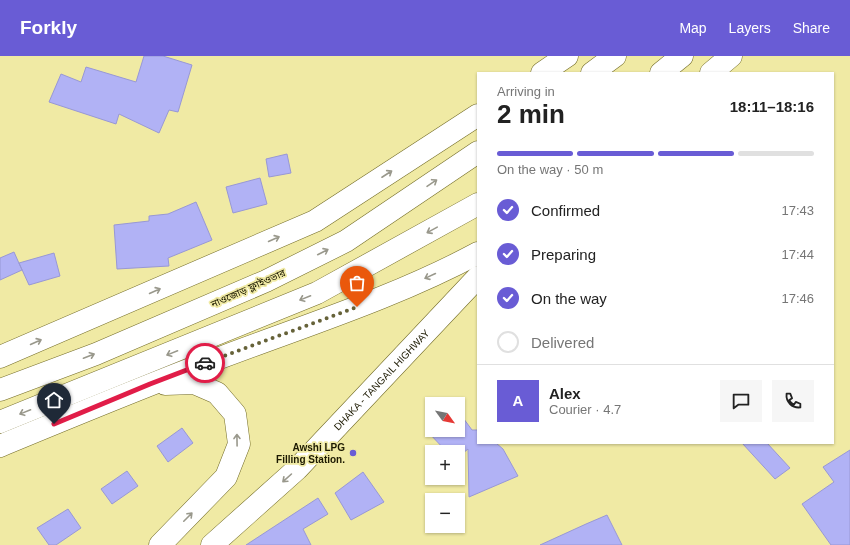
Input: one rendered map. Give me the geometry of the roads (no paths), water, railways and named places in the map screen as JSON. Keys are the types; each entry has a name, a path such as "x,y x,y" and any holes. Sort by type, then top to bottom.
{"highway":[{"path":"543,72 567,56"},
{"path":"593,72 615,56"},
{"path":"662,72 682,56"},
{"path":"712,72 731,56"},
{"path":"0,357 315,221 477,116"},
{"name":"নাওজোড় ফ্লাইওভার","path":"0,390 96,354 272,278 346,241 477,153"},
{"path":"0,422 317,293 477,205"},
{"path":"0,446 150,384 357,307 415,283 477,253"},
{"name":"DHAKA - TANGAIL HIGHWAY","path":"212,545 297,469 477,278"},
{"path":"150,384 194,383 217,393 235,414 239,444 226,477 160,545"}],"place":[{"name":"Awshi LPG Filling Station.","path":"353,453"}]}
